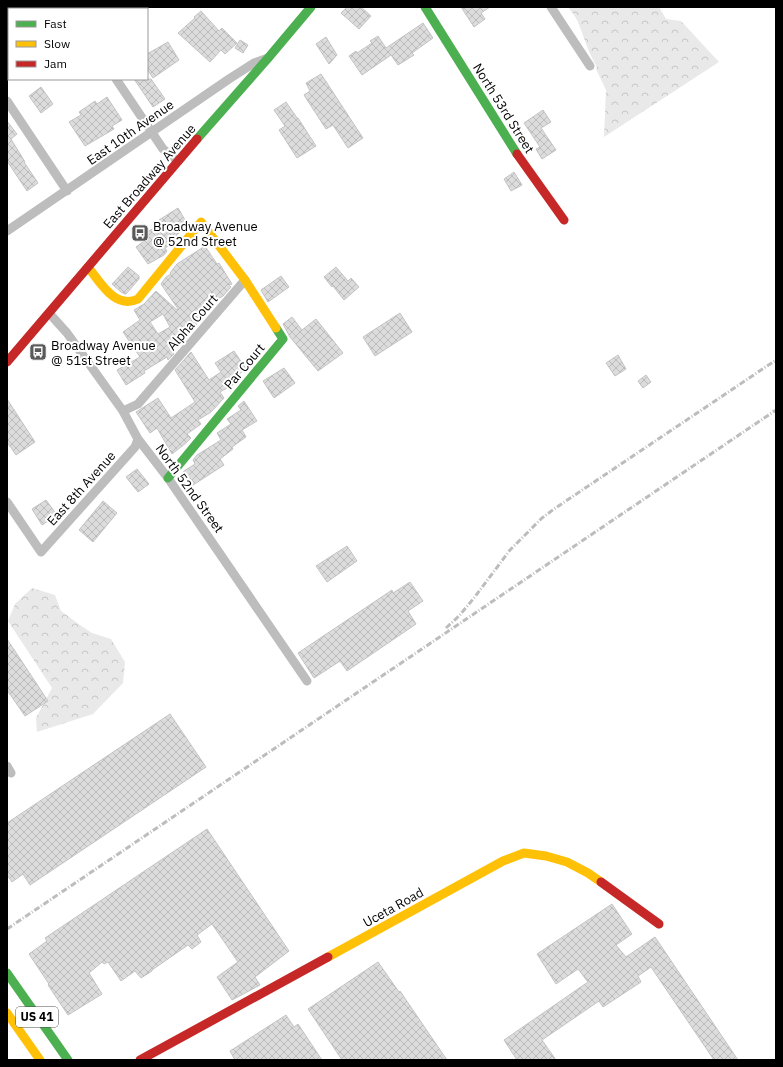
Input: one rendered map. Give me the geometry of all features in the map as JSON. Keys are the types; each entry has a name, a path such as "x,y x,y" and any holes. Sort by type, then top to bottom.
{"street":[{"name":"East Broadway Avenue","path":"7,362 178,161 269,57 302,11 311,7"},
{"name":"North 53rd Street","path":"425,7 523,163 564,220"},
{"path":"551,7 590,66"},
{"name":"East 10th Avenue","path":"7,231 254,62 269,57"},
{"path":"117,80 163,149 178,161"},
{"path":"7,101 67,190"},
{"name":"Par Court","path":"88,266 110,295 118,300 129,302 138,299 201,222 245,280 283,339 168,478"},
{"name":"Alpha Court","path":"123,411 138,404 245,280"},
{"name":"North 52nd Street","path":"49,313 67,333 123,411 138,440 168,478 307,681"},
{"name":"East 8th Avenue","path":"7,502 41,552 135,447 138,440"},
{"name":"Uceta Road","path":"140,1060 503,861 524,853 546,856 567,862 588,873 659,924"},
{"name":"US 41","path":"7,973 68,1060"},
{"name":"US 41","path":"7,1013 40,1060"}],"green space":[{"path":"568,7 659,7 666,19 681,21 719,62 604,137 606,90 596,69 597,67 577,20"},
{"path":"32,588 55,595 61,611 92,633 111,639 125,662 123,683 93,714 37,732 36,718 52,688 8,621 15,604"}],"building":[{"path":"347,7 361,7 371,16 359,29 341,13"},
{"path":"461,7 490,7 481,13 485,19 474,27"},
{"path":"201,11 219,31 222,28 237,43 225,54 221,50 210,62 178,33"},
{"path":"423,23 433,38 412,53 414,55 398,65 391,55 362,75 349,56 356,51 357,53 372,43 370,41 378,36 386,48"},
{"path":"326,37 337,55 329,64 316,44"},
{"path":"240,40 248,45 243,53 235,48"},
{"path":"168,42 179,60 153,78 148,70 148,53"},
{"path":"321,74 363,138 348,148 333,125 326,129 304,95 310,91 306,83"},
{"path":"151,79 165,99 153,107 135,80"},
{"path":"41,87 53,104 41,113 29,96"},
{"path":"107,97 122,120 112,126 114,129 85,146 69,122 81,115 79,112 95,101 97,104"},
{"path":"286,102 316,146 297,158 279,130 285,126 274,110"},
{"path":"543,110 551,122 541,128 556,150 542,159 536,149 540,147 524,123"},
{"path":"7,121 17,134 11,139 38,183 27,191 7,161"},
{"path":"514,172 522,185 511,191 504,179"},
{"path":"178,208 188,225 184,230 176,235 178,237 173,243 165,248 167,251 164,255 148,264 136,247 147,239 144,234 162,223 159,220"},
{"path":"205,246 217,264 219,263 232,284 229,285 231,287 223,296 206,306 209,310 194,320 197,324 182,335 184,338 169,347 174,354 168,360 167,357 144,371 145,373 126,385 117,370 140,357 123,332 140,320 134,310 144,304 156,291 177,310 178,309 161,284 166,277 171,274 170,273 177,264","holes":["163,314 170,327 158,334 150,322"]},
{"path":"128,267 139,276 139,279 125,294 112,284"},
{"path":"336,267 348,281 351,278 359,287 344,300 324,277"},
{"path":"281,276 289,287 268,302 261,290"},
{"path":"400,313 412,332 375,356 363,337"},
{"path":"292,317 302,330 316,319 343,353 318,371 290,337 283,324"},
{"path":"234,351 246,369 233,378 236,383 220,392 224,398 211,412 198,420 201,424 187,434 191,438 172,454 157,428 150,433 136,412 158,398 171,418 195,402 175,370 190,353 191,352 209,380 221,372 215,363"},
{"path":"618,355 626,369 615,376 606,363"},
{"path":"284,368 295,383 274,398 263,381"},
{"path":"646,375 651,382 643,388 638,381"},
{"path":"7,399 35,442 16,455 7,442"},
{"path":"244,401 257,421 242,430 246,437 232,447 233,449 220,459 224,465 190,487 182,474 195,464 193,460 197,455 221,440 217,433 231,424 227,419 241,410 238,406"},
{"path":"137,469 149,484 138,492 126,477"},
{"path":"46,500 57,515 42,525 32,509"},
{"path":"103,501 117,513 93,542 79,530"},
{"path":"347,546 357,561 327,582 316,566"},
{"path":"410,582 423,601 408,611 416,624 347,671 340,661 314,678 298,653 392,590 393,593"},
{"path":"7,639 48,701 25,716 7,690"},
{"path":"170,714 206,767 30,885 23,874 12,882 7,875 7,823"},
{"path":"207,829 289,951 255,977 260,985 232,1000 217,977 238,962 212,924 197,935 201,942 192,949 188,945 141,978 135,971 121,981 108,962 104,964 102,962 89,973 102,994 68,1015 29,954 47,941 45,938"},
{"path":"612,904 632,934 616,945 626,957 655,937 738,1060 714,1060 651,967 638,976 641,982 603,1007 599,1001 542,1040 556,1060 517,1060 504,1040 588,982 578,969 556,984 537,954"},
{"path":"378,962 399,992 400,991 447,1060 342,1060 308,1009"},
{"path":"286,1015 294,1027 298,1024 322,1060 235,1060 230,1051"}],"railway":[{"path":"446,628 459,616 474,598 510,550 542,518 776,360"},
{"path":"7,929 776,410"}],"traffic: fast":[{"path":"197,139 311,7"},
{"path":"425,7 517,154"},
{"path":"168,478 283,339 276,328"},
{"path":"7,973 68,1060"}],"traffic: slow":[{"path":"88,267 103,287 115,298 122,301 138,299 201,222 245,280 276,328"},
{"path":"328,957 503,861 524,853 546,856 567,862 601,882"},
{"path":"7,1013 40,1060"}],"traffic: jam":[{"path":"7,362 197,139"},
{"path":"517,154 564,220"},
{"path":"601,882 659,924"},
{"path":"140,1060 328,957"}],"place":[{"name":"Broadway Avenue @ 52nd Street","path":"140,233"},
{"name":"Broadway Avenue @ 51st Street","path":"38,352"}]}
